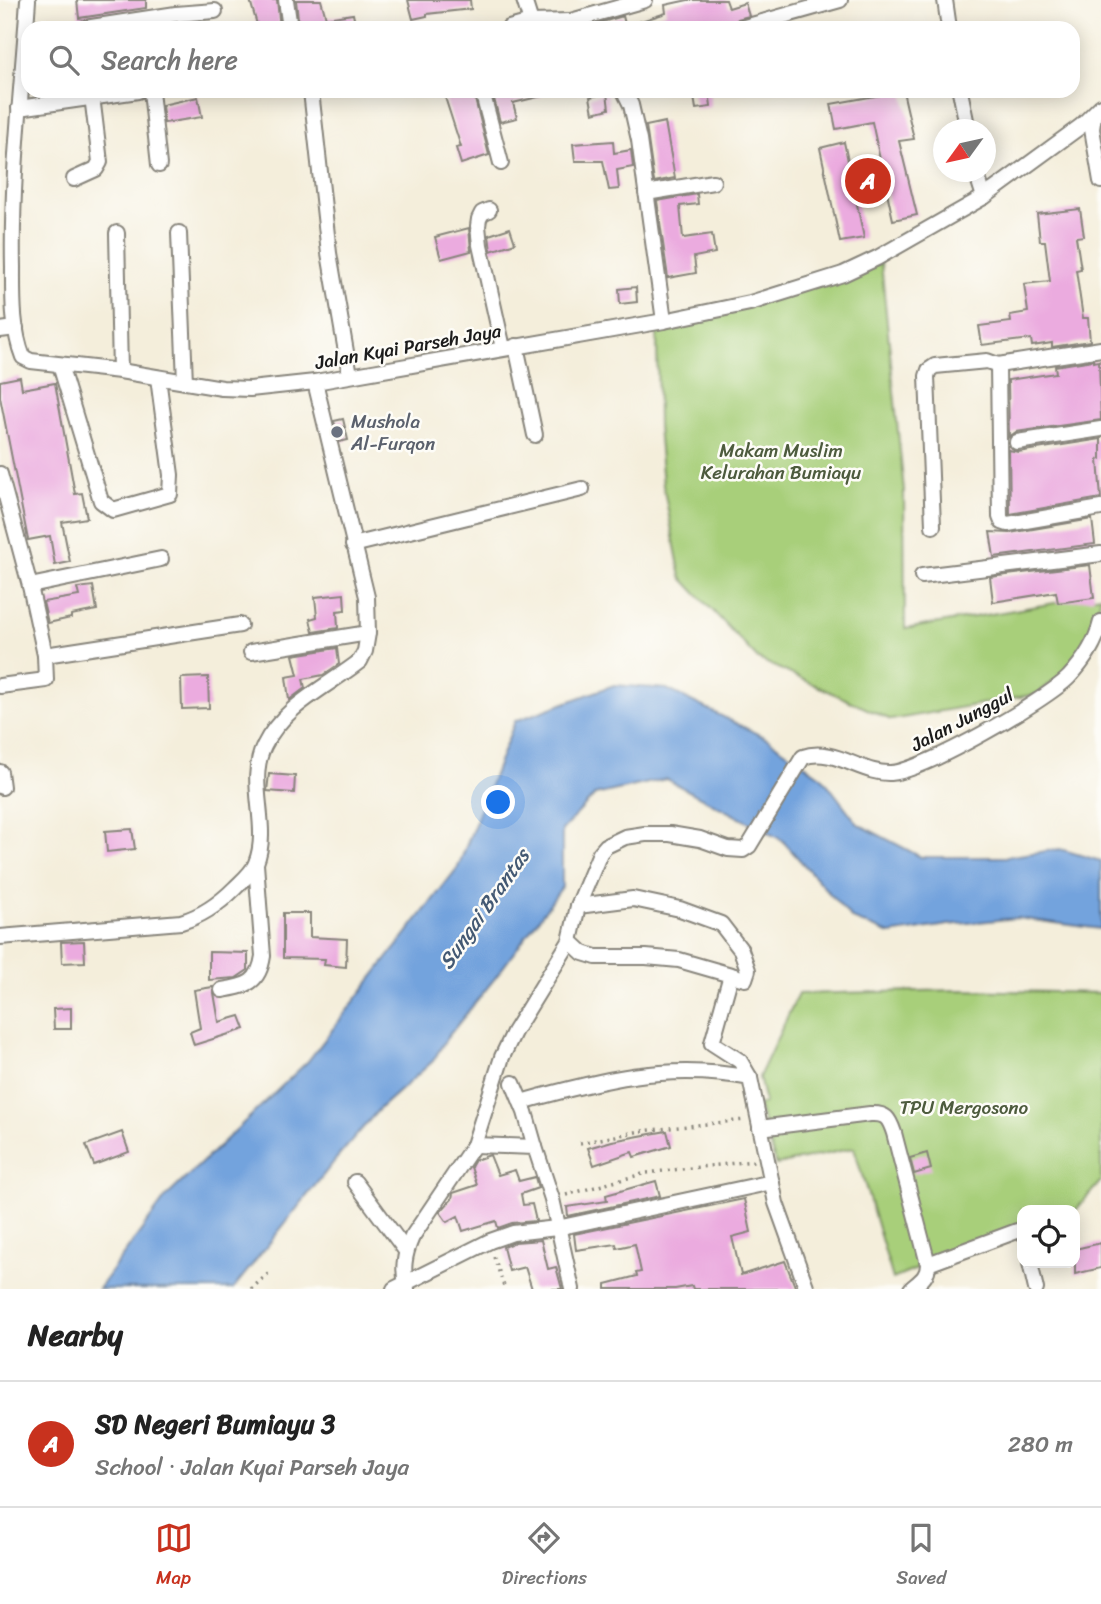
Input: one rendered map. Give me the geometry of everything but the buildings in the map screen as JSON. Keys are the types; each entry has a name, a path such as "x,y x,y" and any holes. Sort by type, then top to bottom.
{"street":[{"name":"Jalan Kyai Parseh Jaya","path":"27,21 28,0"},
{"path":"286,0 289,21"},
{"path":"524,0 531,21"},
{"path":"581,21 608,5 645,0"},
{"path":"766,21 840,0"},
{"path":"945,0 948,21"},
{"path":"115,21 175,7 215,11"},
{"name":"Jalan Kyai Parseh Jaya","path":"21,90 7,304 23,357 31,361 120,371 185,383 250,389 316,382 664,321 750,303 844,274 984,197 1097,111"},
{"path":"19,108 80,98"},
{"path":"74,179 96,169 100,162 92,98"},
{"path":"152,98 159,164"},
{"path":"312,98 329,253 350,375"},
{"path":"484,98 501,163"},
{"path":"628,98 639,140 664,321"},
{"path":"962,98 966,119"},
{"path":"1097,111 1092,129 1101,181"},
{"path":"646,193 713,182"},
{"path":"979,182 984,197"},
{"path":"489,210 479,219 480,245 535,435"},
{"path":"117,233 120,371"},
{"path":"179,233 185,383"},
{"path":"0,330 16,328"},
{"path":"933,526 929,370 934,366 987,361 998,365 1101,349"},
{"path":"61,365 101,501 113,510 170,494 171,475 158,378"},
{"path":"998,365 1002,522 1008,524 1101,508"},
{"path":"222,990 245,986 257,976 261,968 263,956 256,864 261,834 257,767 263,747 279,722 301,702 360,661 368,633 364,580 353,545 316,382"},
{"path":"1017,442 1101,429"},
{"path":"0,474 5,516 30,586 45,655 46,680 0,686"},
{"path":"353,545 582,489"},
{"path":"922,576 1101,554"},
{"path":"30,586 161,559"},
{"name":"Jalan Junggul","path":"578,906 600,853 606,846 625,837 670,834 744,850 803,757 821,755 890,773 947,752 1031,704 1068,678 1093,643 1101,622"},
{"path":"45,655 240,625"},
{"path":"251,652 368,633"},
{"path":"0,937 194,919 228,895 256,864"},
{"path":"402,1287 406,1251 412,1237 474,1145 502,1057 514,1032 570,941 578,906 633,900 680,909 721,924 741,950 748,970 746,979 679,960 596,957 583,953 570,941"},
{"path":"731,975 712,1042 740,1061 750,1078 776,1203 807,1289"},
{"path":"521,1102 632,1074 723,1073 750,1078"},
{"path":"513,1083 552,1199 572,1289"},
{"path":"759,1124 870,1114 886,1116 894,1133 928,1264 928,1272 924,1278 911,1289"},
{"path":"474,1145 535,1147"},
{"path":"355,1182 406,1251"},
{"path":"402,1287 490,1241 513,1233 557,1228 772,1182"},
{"path":"928,1264 1017,1231"},
{"path":"1031,1268 1036,1289"}],"path":[{"path":"580,1143 641,1131 724,1121 759,1124"},
{"path":"552,1199 646,1173 767,1160"},
{"path":"490,1241 505,1289"},
{"path":"251,1289 268,1273"}],"green space":[{"name":"Makam Muslim Kelurahan Bumiayu","path":"881,263 904,491 905,629 1101,595 1095,626 1074,665 1037,694 891,720 758,659 681,577 663,485 658,426 657,329"},
{"name":"TPU Mergosono","path":"959,990 1101,993 1101,1181 1080,1205 1017,1205 1017,1227 893,1279 854,1148 776,1165 758,1105 765,1103 759,1077 798,994"}],"water":[{"name":"Sungai Brantas","path":"614,685 667,689 768,739 822,777 858,824 921,857 1005,857 1060,849 1101,861 1101,929 1017,918 890,934 852,919 782,840 666,779 595,795 562,830 562,887 496,977 446,1039 433,1061 379,1109 233,1289 98,1289 166,1197 308,1061 458,867 515,721"}],"place":[{"name":"SD Negeri Bumiayu 3","path":"868,181"},
{"name":"Mushola Al-Furqon","path":"337,432"}]}
